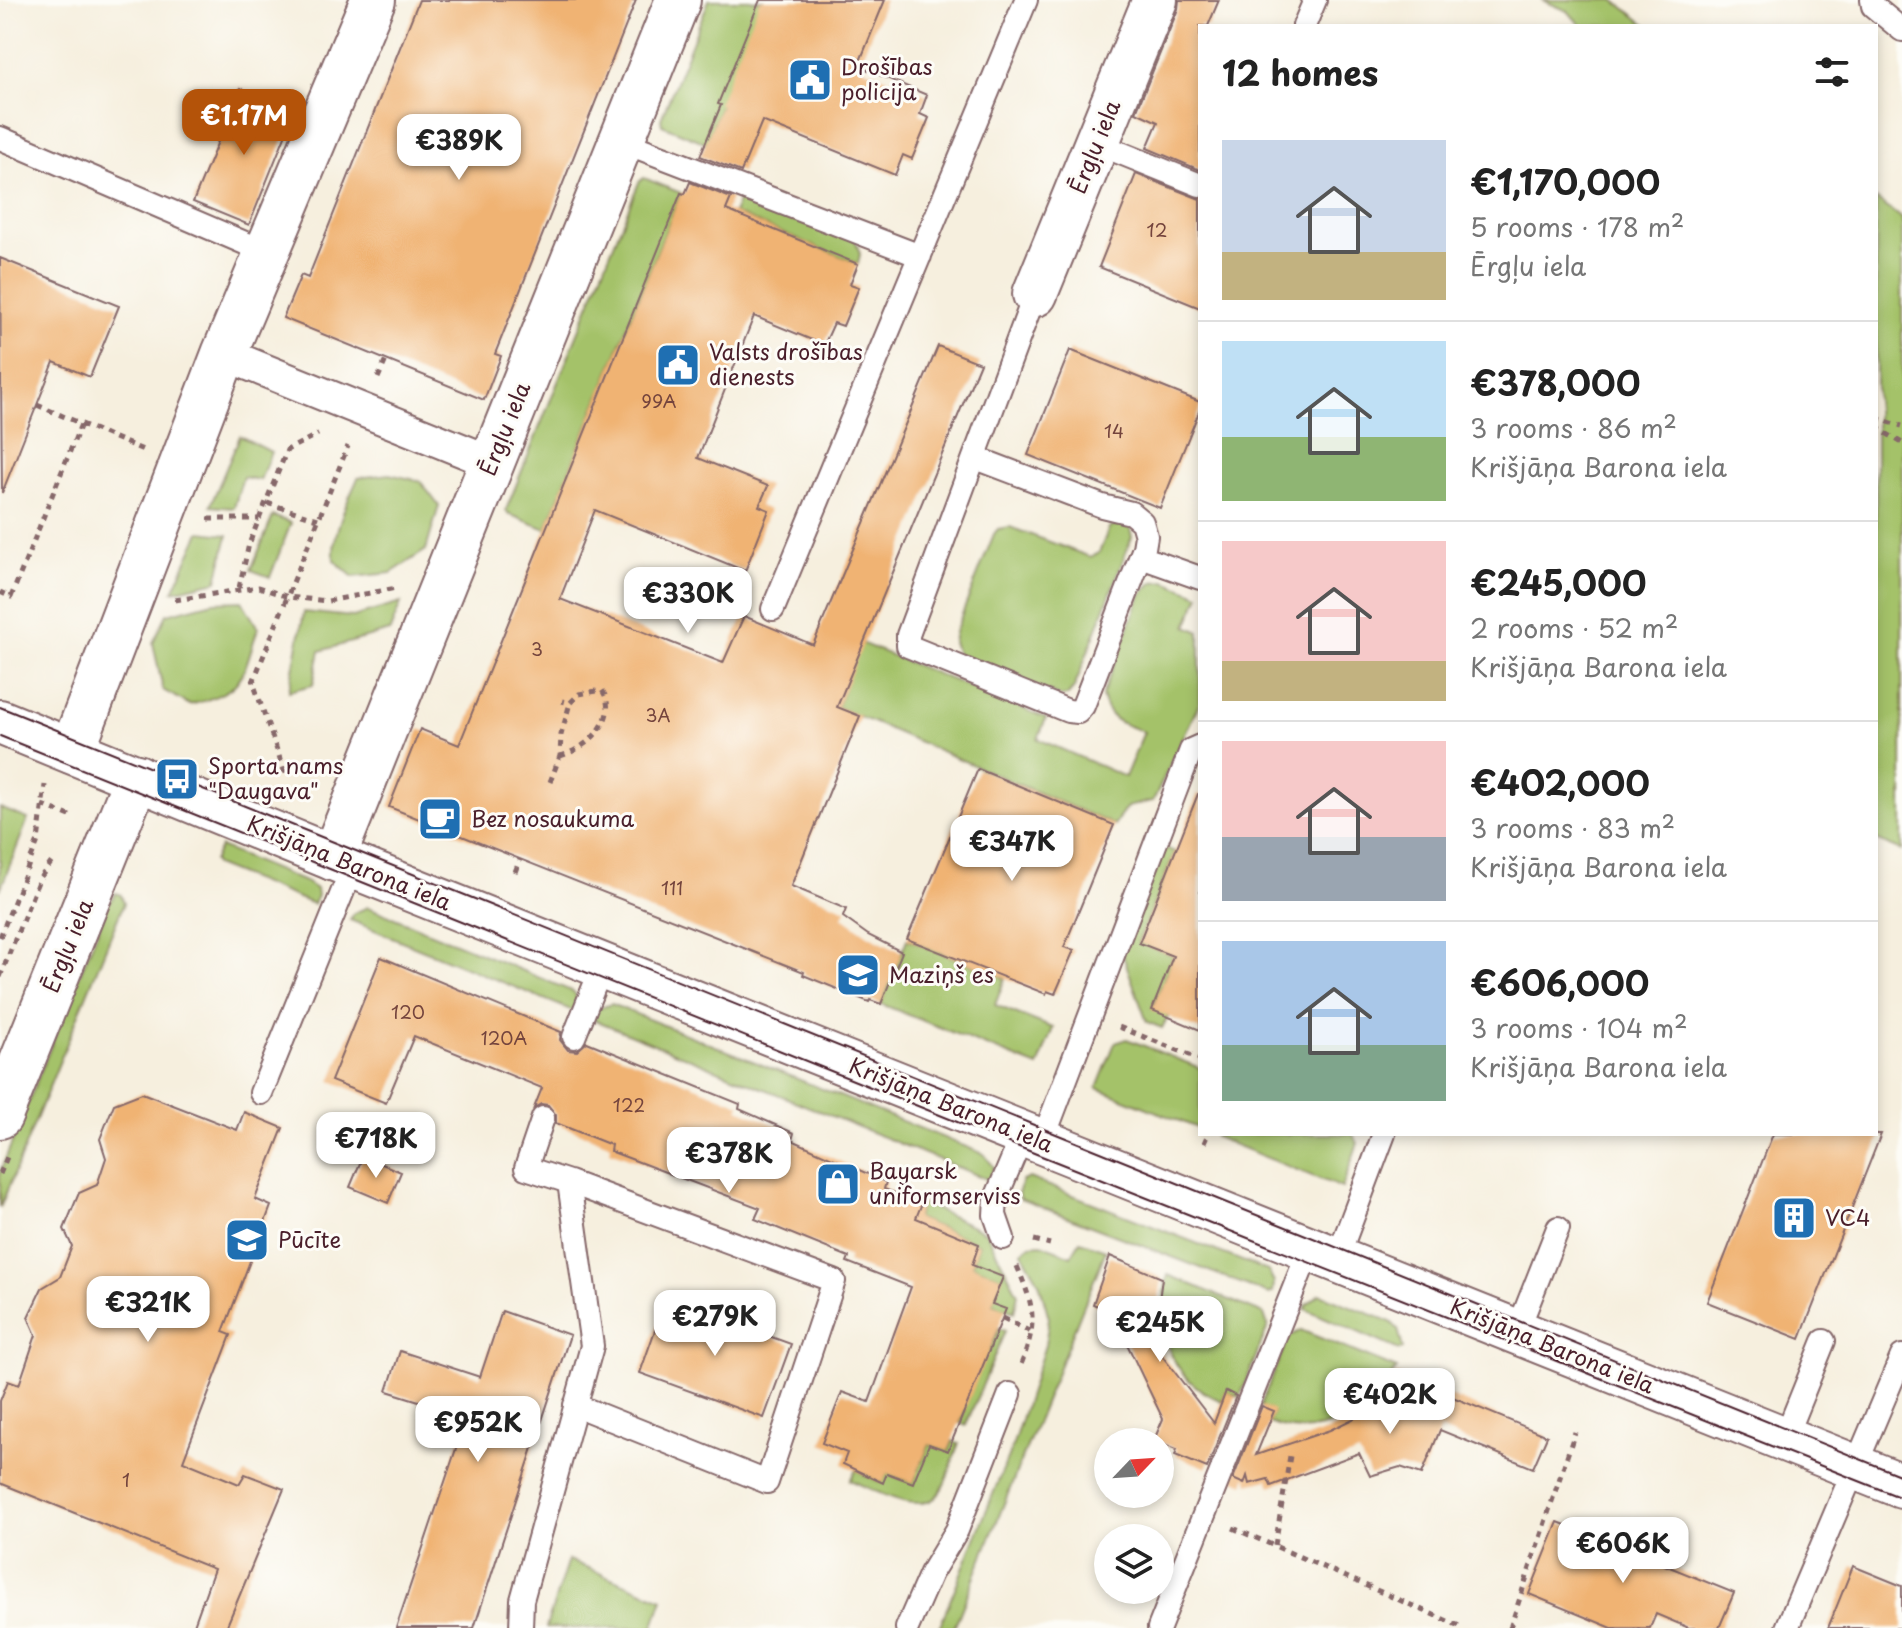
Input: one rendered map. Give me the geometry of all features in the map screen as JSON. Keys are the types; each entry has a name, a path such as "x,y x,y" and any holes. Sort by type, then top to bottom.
{"street":[{"path":"72,751 224,354 373,0"},
{"name":"Ērgļu iela","path":"343,862 491,462 678,0"},
{"name":"Ērgļu iela","path":"1035,294 1155,0"},
{"path":"224,354 491,462"},
{"name":"Krišjāņa Barona iela","path":"0,722 1902,1486"},
{"name":"Ērgļu iela","path":"0,1116 137,777"}],"lane":[{"path":"773,609 1026,0"},
{"path":"1305,24 1315,0"},
{"path":"1869,2 1902,30"},
{"path":"0,138 268,253"},
{"path":"621,141 920,256"},
{"path":"1096,143 1198,184"},
{"path":"976,458 1102,506 1131,513 1142,522 1146,536 1141,557 1078,712 1068,711 908,646 908,635 1035,294"},
{"path":"1141,557 1198,577"},
{"path":"1003,1238 995,1215 996,1198 1032,1138 1090,1015 1191,750 1198,747"},
{"path":"261,1093 343,862"},
{"path":"574,1037 603,964"},
{"path":"543,1118 526,1168 834,1281 767,1482 575,1405"},
{"path":"1159,1628 1324,1254 1383,1136"},
{"path":"521,1628 522,1600 592,1346 569,1182"},
{"path":"1517,1332 1558,1228"},
{"path":"1784,1440 1824,1341"},
{"path":"1787,1628 1902,1356"},
{"path":"907,1628 931,1573 957,1530 1010,1394"}],"path":[{"path":"285,773 253,682 362,411 386,360"},
{"path":"37,405 143,450"},
{"path":"239,588 249,544 287,450 362,411"},
{"path":"1878,419 1902,426"},
{"path":"0,592 11,597 81,424"},
{"path":"1878,428 1902,443"},
{"path":"267,503 318,519"},
{"path":"196,519 259,519"},
{"path":"162,602 259,587 288,597 328,601 398,587"},
{"path":"550,782 560,756 561,735 570,703 579,694 602,690 609,708 607,718 593,736 574,752 560,756"},
{"path":"562,701 570,703"},
{"path":"607,718 614,721"},
{"path":"0,937 38,841 42,805 87,823"},
{"path":"515,872 520,859"},
{"path":"0,977 42,872"},
{"path":"1090,1015 1198,1058"},
{"path":"1204,1143 1207,1136"},
{"path":"1003,1238 1032,1301 1031,1332 1010,1394"},
{"path":"1003,1318 1031,1332"},
{"path":"1510,1628 1575,1432"},
{"path":"1275,1545 1290,1456"},
{"path":"1245,1533 1464,1628"}],"green space":[{"path":"709,0 763,0 706,143 662,125 661,119"},
{"path":"1542,0 1614,0 1645,24 1579,24 1568,11"},
{"path":"644,178 681,193 546,529 508,514 506,510 639,182"},
{"path":"740,197 855,239 860,254 858,264 733,213"},
{"path":"1878,201 1902,219 1902,851 1878,841"},
{"path":"240,436 271,452 260,480 243,477 234,508 210,506"},
{"path":"389,474 420,481 439,506 426,550 391,573 353,577 334,560 335,539 341,518 358,478"},
{"path":"273,516 291,523 270,577 251,570"},
{"path":"1120,524 1130,528 1132,537 1074,688 1067,696 1061,697 957,654 953,642 955,632 998,529 1010,527 1090,557 1099,553 1109,528"},
{"path":"200,532 228,535 217,581 173,591"},
{"path":"1165,581 1198,594 1187,626 1198,631 1198,706 1153,801 1127,807 1114,825 837,707 861,643 1046,718 1038,739 1125,777 1144,732 1112,716 1102,696 1141,595 1153,582"},
{"path":"242,601 258,628 239,680 222,694 190,705 163,690 153,643 167,614 213,602"},
{"path":"401,603 390,631 320,651 313,685 289,691 304,612 353,617"},
{"path":"0,808 28,819 0,890"},
{"path":"220,847 307,883 316,889 313,904 215,865 213,861"},
{"path":"1163,847 1175,852 1138,942 1173,956 1152,1009 1169,1015 1162,1028 1147,1022 1121,950"},
{"path":"116,893 121,895 124,903 0,1208 0,1172 108,905"},
{"path":"368,907 574,992 577,998 573,1011 350,920 354,913"},
{"path":"907,939 1005,978 995,1005 1053,1028 1038,1067 881,1004"},
{"path":"611,1004 984,1154 994,1167 989,1180 592,1019 596,1009"},
{"path":"1127,1039 1198,1067 1198,1128 1097,1088 1115,1043"},
{"path":"1353,1136 1358,1143 1342,1188 1215,1137"},
{"path":"1029,1178 1268,1271 1274,1283 1273,1292 1269,1294 1020,1199 1018,1194 1022,1181"},
{"path":"922,1203 986,1232 1018,1294 1014,1312 992,1304 1002,1277 972,1265 979,1244 916,1218"},
{"path":"1080,1241 1106,1250 954,1628 939,1628 1012,1447 1045,1345 1049,1318 1039,1282 1022,1252 1030,1245 1041,1244 1071,1256"},
{"path":"1168,1275 1264,1314 1268,1326 1240,1397 1226,1392 1222,1401 1204,1392 1177,1366 1165,1333 1163,1315"},
{"path":"1320,1294 1391,1322 1398,1329 1403,1349 1399,1350 1305,1309"},
{"path":"999,1328 1005,1331 966,1425 960,1423 965,1410 944,1402 968,1342 990,1351"},
{"path":"1301,1330 1397,1369 1356,1409 1325,1426 1289,1429 1269,1423 1273,1412 1260,1406 1288,1338"},
{"path":"953,1441 959,1443 947,1477 942,1490 930,1501 919,1503 895,1499 850,1480 856,1470 882,1483 887,1473 913,1483 929,1444 949,1451"},
{"path":"568,1560 663,1599 653,1628 546,1628"}],"building":[{"path":"419,0 636,0 495,354 501,356 484,400 283,318 301,275 308,278"},
{"name":"Drošības policija","path":"760,0 885,0 858,66 927,95 920,114 929,118 912,159 903,155 895,175 762,121 741,172 700,156"},
{"path":"1179,0 1219,0 1209,24 1198,24 1198,169 1147,148 1158,122 1136,112"},
{"path":"240,88 295,111 249,225 193,202"},
{"path":"1136,174 1198,198 1198,307 1099,267"},
{"path":"690,182 731,198 726,210 858,264 850,284 859,287 843,326 834,323 824,345 754,316 698,458 768,486 759,506 769,510 745,571 595,510 560,599 723,663 744,616 813,645 938,346 980,363 837,707 860,716 791,886 846,909 843,917 868,935 902,952 881,1004 869,1002 803,975 804,972 389,807 420,729 459,745 681,193 685,194"},
{"path":"0,258 119,306 90,377 54,362 2,493"},
{"path":"1070,350 1198,401 1198,414 1160,508 1028,455"},
{"path":"978,769 1114,825 1064,947 1074,950 1055,994 1047,991 1046,994 907,939"},
{"path":"1198,794 1198,1029 1152,1010 1173,956 1139,943"},
{"path":"381,957 561,1032 560,1040 568,1050 577,1051 587,1042 740,1104 739,1109 794,1133 792,1140 886,1182 884,1189 922,1203 916,1218 979,1244 972,1265 1003,1277 992,1304 1006,1309 948,1451 929,1444 913,1483 887,1473 883,1483 843,1464 847,1453 822,1443 842,1392 869,1402 911,1287 847,1262 849,1257 755,1219 760,1208 610,1151 611,1145 556,1123 556,1115 548,1105 541,1104 534,1108 542,1088 414,1036 386,1103 331,1081"},
{"path":"142,1093 237,1130 244,1112 283,1128 255,1199 271,1206 223,1332 231,1335 183,1461 239,1484 245,1474 284,1489 226,1628 193,1628 214,1569 0,1483 0,1401 8,1381 19,1385 36,1335 28,1317 42,1288 60,1277 72,1246 64,1229 79,1193 97,1185 106,1158 100,1139 114,1104"},
{"name":"VC4","path":"1881,1134 1800,1339 1707,1302 1772,1136"},
{"path":"363,1156 401,1172 388,1203 350,1187"},
{"path":"1110,1256 1162,1278 1155,1330 1136,1322 1214,1423 1226,1391 1236,1396 1207,1468 1175,1455 1174,1428 1159,1428 1163,1419 1115,1319 1120,1316 1093,1304"},
{"path":"666,1299 791,1344 764,1418 640,1373"},
{"path":"502,1311 570,1335 474,1628 396,1628 467,1416 387,1391 400,1351 480,1377"},
{"path":"1397,1374 1547,1436 1533,1468 1440,1430 1422,1474 1400,1467 1370,1476 1359,1453 1271,1486 1268,1479 1249,1484 1247,1476 1244,1484 1233,1479 1262,1406 1274,1411 1256,1455 1353,1419 1384,1393"},
{"path":"1558,1522 1734,1593 1719,1628 1689,1628 1656,1614 1650,1628 1612,1628 1529,1594"},
{"path":"1853,1566 1902,1586 1902,1628 1828,1628"}],"tram line":[{"path":"0,707 1902,1476"},
{"path":"0,736 1039,1155 1902,1498"}],"place":[{"name":"Drošības policija","path":"810,80"},
{"name":"Valsts drošības dienests","path":"678,365"},
{"name":"Sporta nams \"Daugava\"","path":"177,779"},
{"name":"Bez nosaukuma","path":"440,819"},
{"name":"Maziņš es","path":"858,975"},
{"name":"Bayarsk uniformserviss","path":"838,1184"},
{"name":"VC4","path":"1794,1218"},
{"name":"Pūcīte","path":"247,1240"}]}
